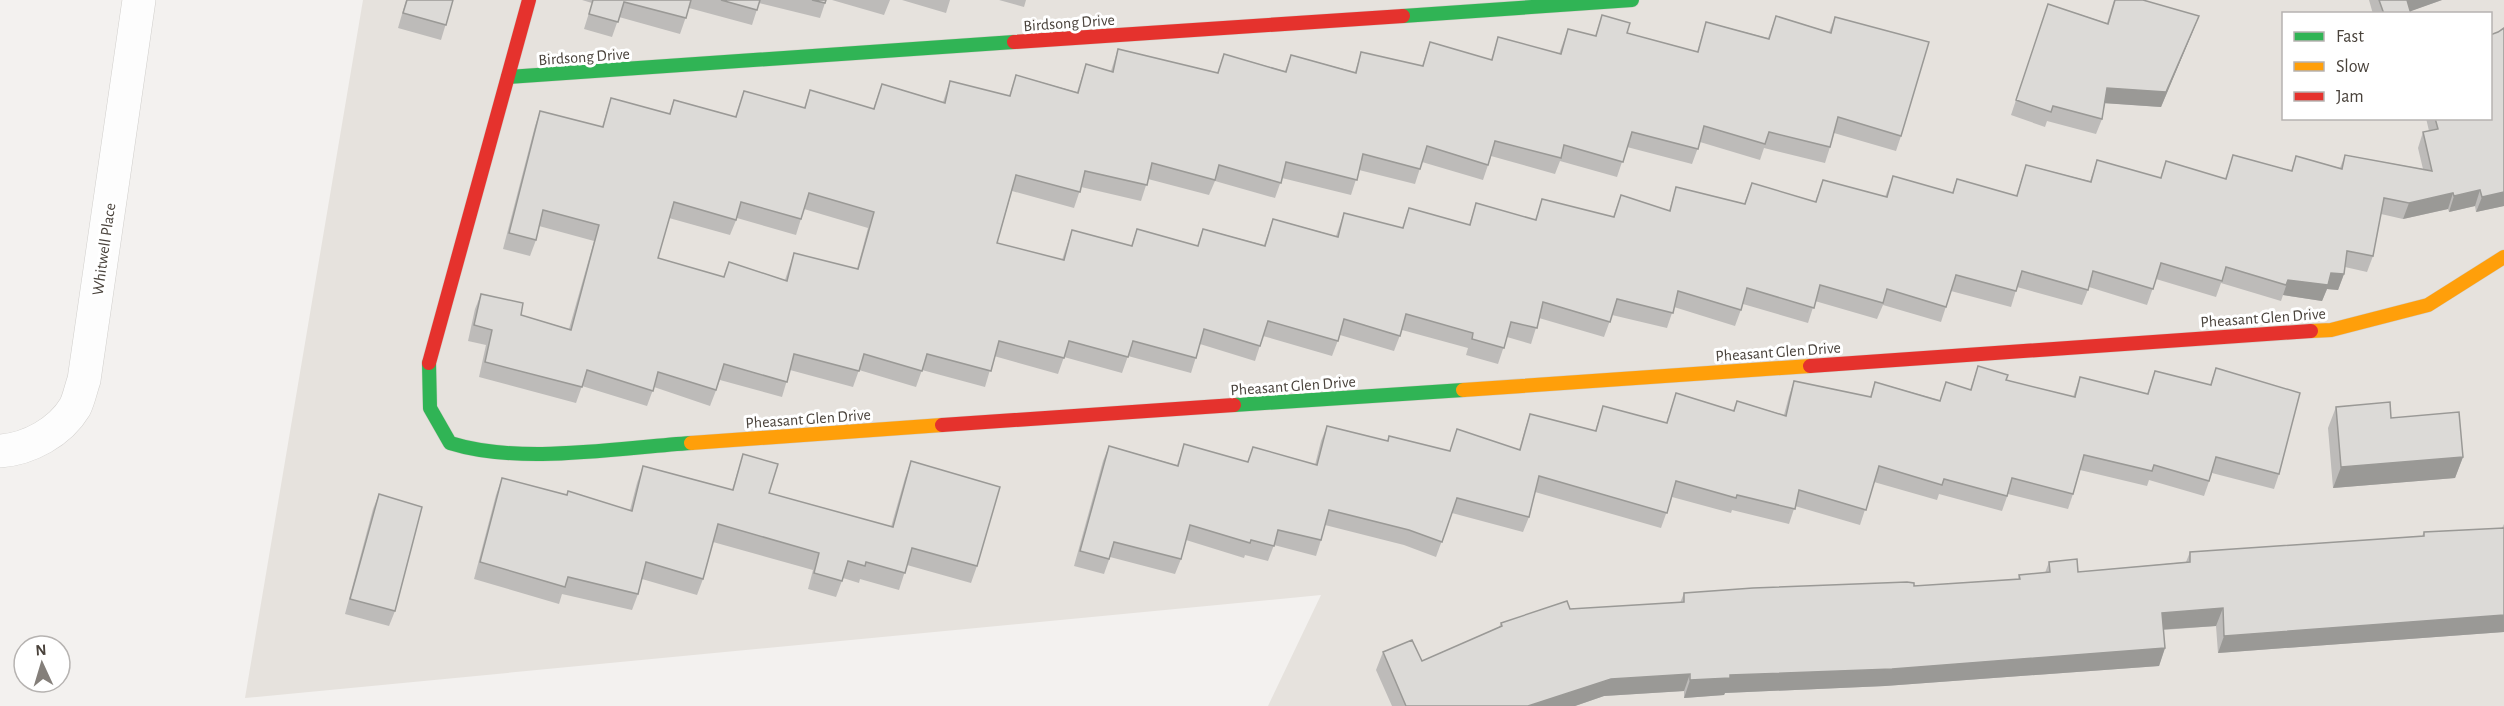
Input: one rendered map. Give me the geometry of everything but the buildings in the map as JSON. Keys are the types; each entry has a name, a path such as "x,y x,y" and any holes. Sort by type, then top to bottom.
{"street":[{"name":"Whitwell Place","path":"0,451 34,442 56,429 75,406 84,380 139,0"},
{"name":"Pheasant Glen Drive","path":"529,0 429,359 430,408 450,443 479,452 539,453 2331,330 2428,304 2504,257"},
{"name":"Birdsong Drive","path":"508,77 1632,0"}],"shaded area":[{"path":"363,0 2504,0 2504,706 1268,706 1321,595 245,698"}],"traffic: fast":[{"path":"1403,16 1632,0"},
{"path":"508,77 1014,42"},
{"path":"429,363 430,408 450,443 477,450 538,454 691,443"},
{"path":"1234,405 1463,390"}],"traffic: slow":[{"path":"2311,331 2331,330 2428,305 2504,257"},
{"path":"1463,390 1810,366"},
{"path":"691,443 942,425"}],"traffic: jam":[{"path":"429,363 529,0"},
{"path":"1014,42 1403,16"},
{"path":"1810,366 2311,331"},
{"path":"942,425 1234,405"}]}
